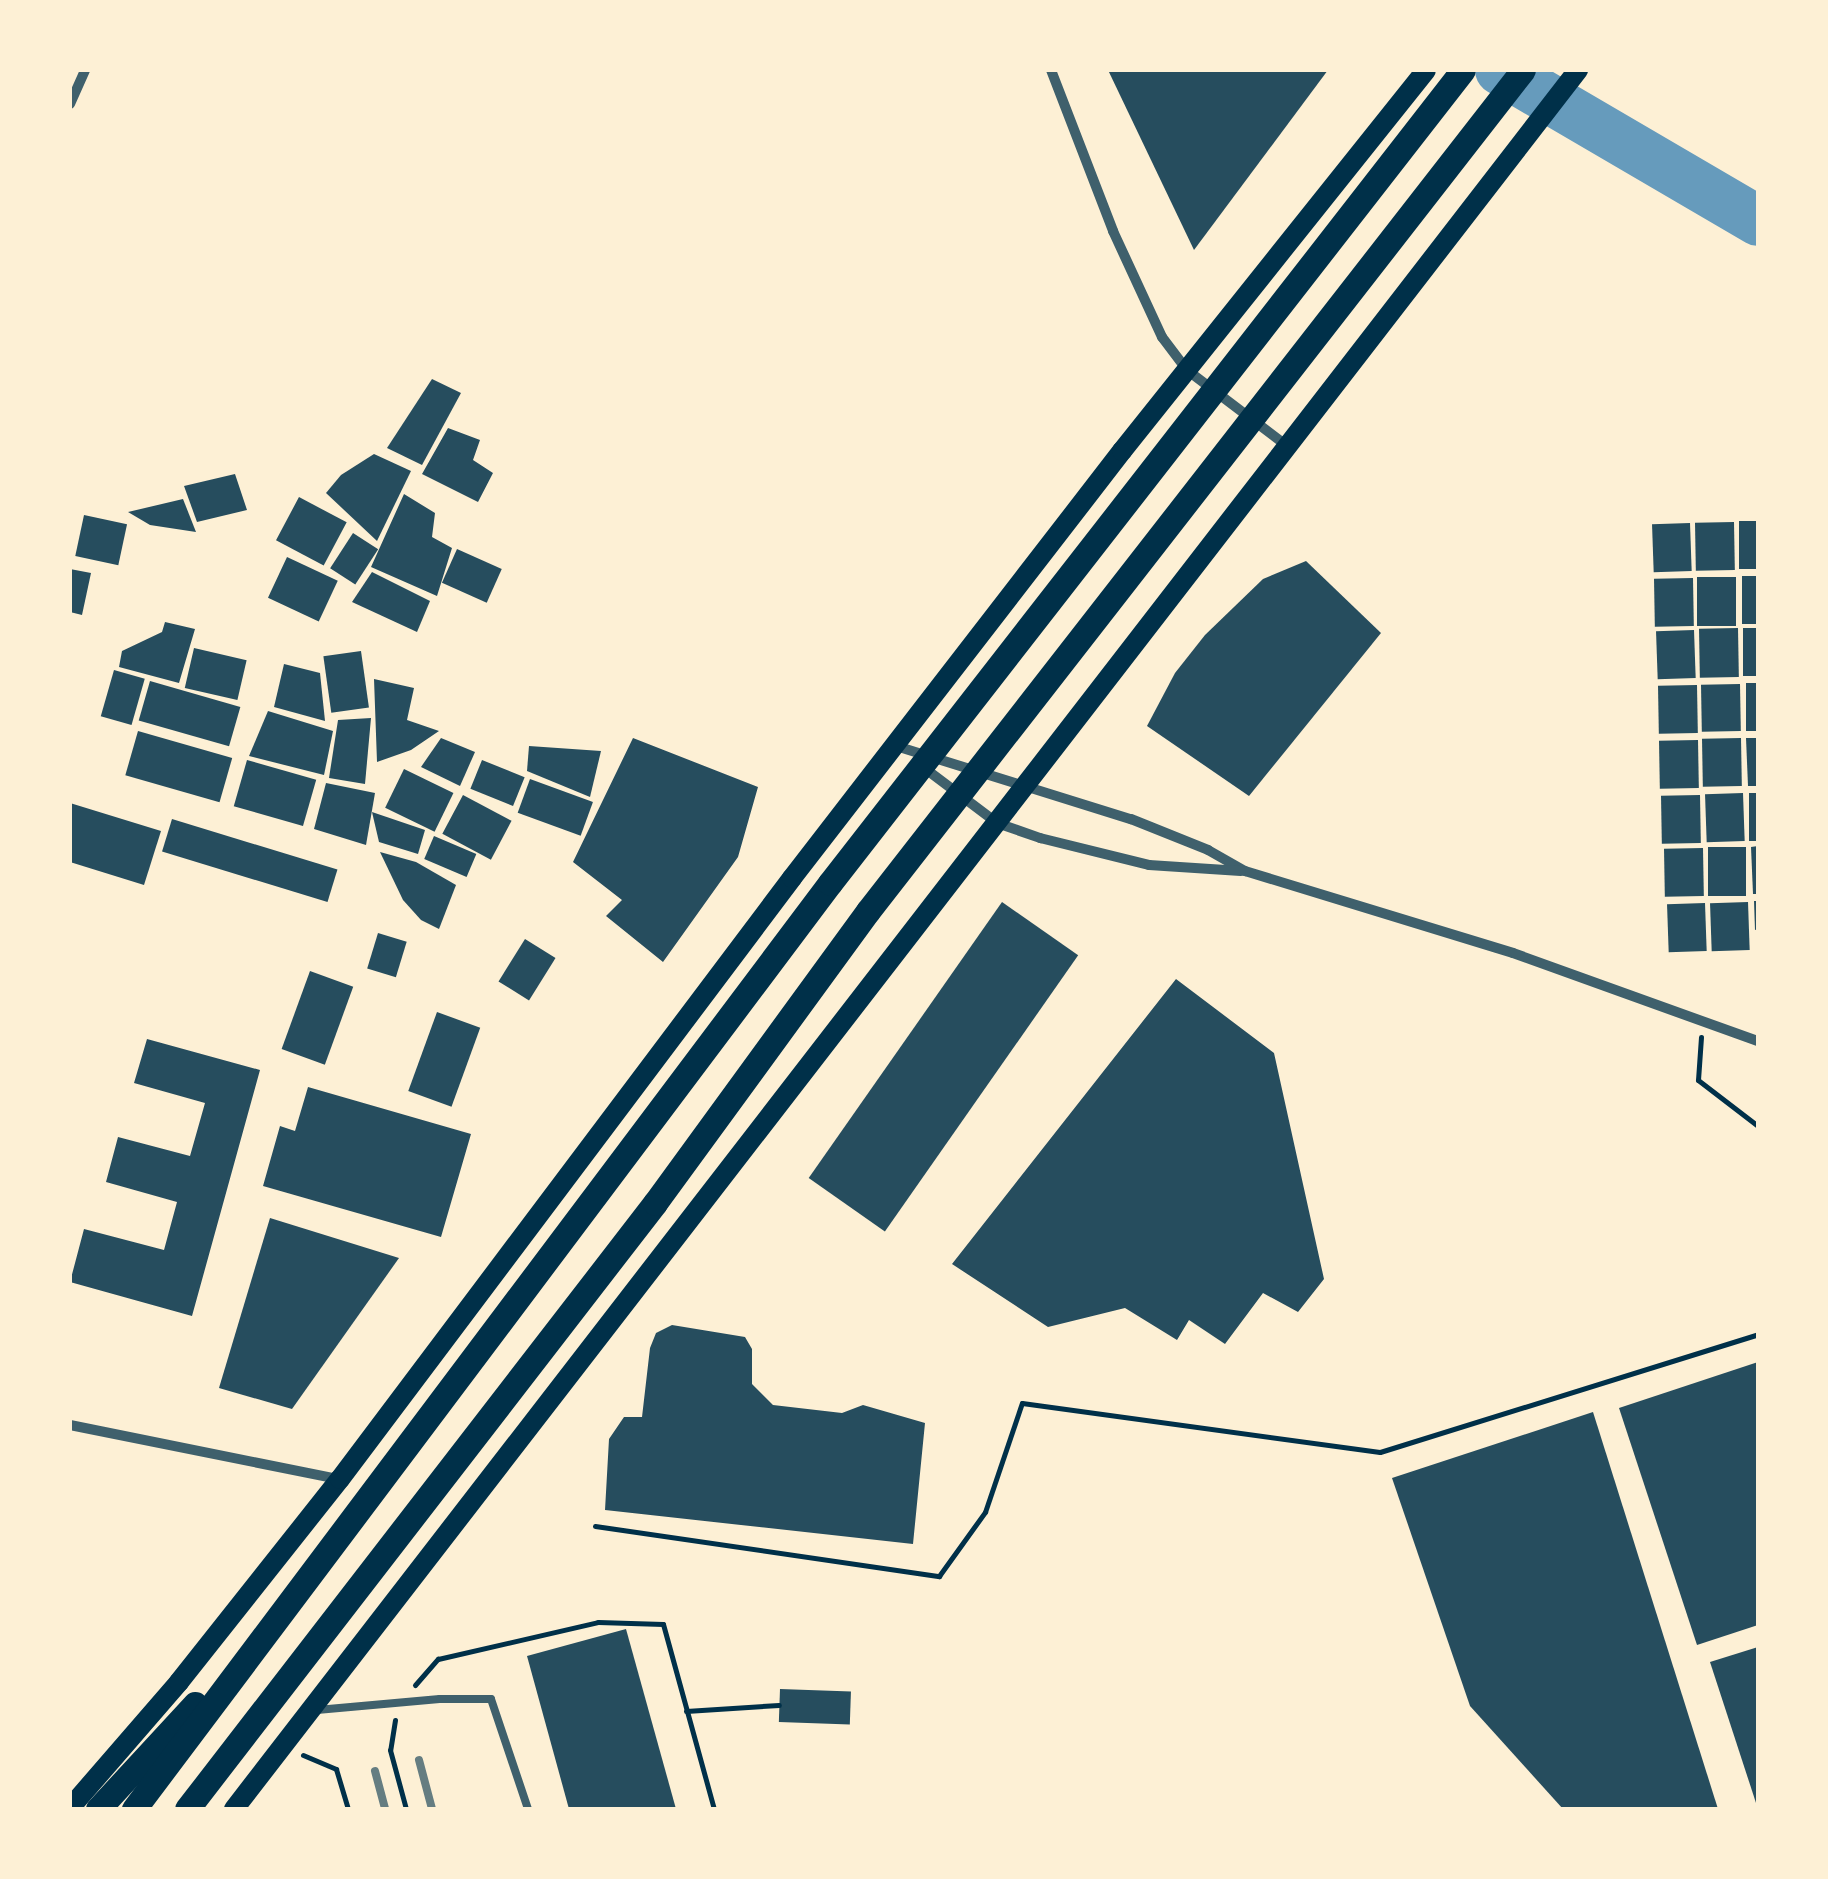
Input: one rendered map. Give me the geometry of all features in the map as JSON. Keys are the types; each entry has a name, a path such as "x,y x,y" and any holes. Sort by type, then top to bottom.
{"main road":[{"path":"70,1808 179,1682 340,1479 895,746 1426,70"},
{"path":"134,1809 830,884 1463,70"},
{"path":"187,1809 642,1218 868,911 1523,70"},
{"path":"234,1809 1578,70"},
{"path":"98,1809 279,1612"}],"street":[{"path":"70,104 85,70"},
{"path":"1050,70 1134,282 1162,337 1187,370 1288,446"},
{"path":"895,746 1171,833 1245,871"},
{"path":"895,746 996,823 1131,861 1245,871 1376,908 1758,1041"},
{"path":"70,1425 340,1479"}],"lane":[{"path":"310,1711 399,1702 490,1699 528,1809"}],"path":[{"path":"1702,1019 1698,1080 1758,1126"},
{"path":"595,1526 940,1576 986,1512 1022,1402 1380,1452 1758,1334"},
{"path":"406,1809 390,1750 399,1702 438,1659 598,1622 614,1622 663,1624 714,1809"},
{"path":"686,1711 779,1705"},
{"path":"282,1747 336,1768 348,1809"}],"building":[{"path":"1108,70 1328,70 1194,250"},
{"path":"432,379 461,393 422,465 387,448"},
{"path":"448,428 480,440 473,460 493,473 478,502 422,474"},
{"path":"374,454 411,471 377,541 326,493 341,475"},
{"path":"235,474 247,510 197,522 184,486"},
{"path":"404,494 435,513 432,537 452,548 437,596 371,567"},
{"path":"299,497 347,522 324,566 276,540"},
{"path":"183,499 196,532 150,525 128,512"},
{"path":"84,515 127,524 118,565 75,556"},
{"path":"1739,521 1758,521 1758,569 1739,569"},
{"path":"1734,522 1735,570 1696,571 1695,523"},
{"path":"1690,523 1692,571 1654,572 1652,524"},
{"path":"353,533 378,549 355,585 330,568"},
{"path":"457,549 502,569 487,603 442,583"},
{"path":"287,557 338,581 319,621 268,598"},
{"path":"1306,561 1381,633 1249,796 1147,726 1175,673 1205,635 1263,579"},
{"path":"70,569 91,573 82,615 70,612"},
{"path":"372,572 430,601 417,632 352,602"},
{"path":"1742,576 1758,576 1758,624 1742,624"},
{"path":"1697,577 1736,577 1736,626 1697,626"},
{"path":"1693,578 1694,626 1655,627 1654,579"},
{"path":"165,622 195,629 179,683 119,667 122,651 162,632"},
{"path":"1738,628 1739,677 1700,678 1699,629"},
{"path":"1743,628 1758,628 1758,676 1743,676"},
{"path":"1694,630 1696,678 1658,679 1656,631"},
{"path":"194,648 247,660 237,700 185,688"},
{"path":"361,651 369,707 331,713 323,656"},
{"path":"284,664 320,673 325,721 274,707"},
{"path":"114,670 145,679 132,725 101,716"},
{"path":"374,679 414,688 407,720 439,731 411,750 377,762"},
{"path":"150,681 240,707 229,746 139,720"},
{"path":"1746,683 1758,683 1758,731 1746,731"},
{"path":"1740,684 1741,731 1702,732 1701,685"},
{"path":"1697,685 1698,733 1659,734 1658,686"},
{"path":"268,711 333,731 324,775 249,756"},
{"path":"371,718 365,784 329,778 338,720"},
{"path":"138,731 232,758 220,802 125,775"},
{"path":"441,738 475,752 460,786 421,767"},
{"path":"633,738 758,787 738,857 663,962 606,916 622,900 573,862"},
{"path":"1741,738 1742,786 1703,787 1702,739"},
{"path":"1746,738 1758,738 1758,786 1748,786"},
{"path":"1698,740 1699,788 1660,789 1659,741"},
{"path":"529,746 601,751 590,797 527,771"},
{"path":"247,760 316,780 303,826 234,806"},
{"path":"482,760 525,777 513,806 470,789"},
{"path":"404,769 453,793 435,832 385,808"},
{"path":"530,779 593,802 581,836 518,813"},
{"path":"326,783 375,793 366,845 314,829"},
{"path":"1743,793 1745,841 1707,842 1705,794"},
{"path":"1749,793 1758,793 1758,841 1749,841"},
{"path":"463,795 512,821 491,860 442,834"},
{"path":"1700,795 1701,843 1662,844 1661,796"},
{"path":"70,803 161,831 144,885 70,862"},
{"path":"372,812 425,830 418,854 379,842"},
{"path":"172,819 337,870 328,902 162,852"},
{"path":"434,836 476,854 467,877 424,859"},
{"path":"1758,846 1758,894 1753,894 1751,847"},
{"path":"1708,847 1746,847 1746,896 1708,896"},
{"path":"1703,848 1704,896 1665,897 1664,849"},
{"path":"380,852 416,862 456,885 439,929 421,920 403,900"},
{"path":"1754,901 1758,901 1755,930"},
{"path":"1002,902 1078,955 885,1231 809,1178"},
{"path":"1748,902 1750,950 1712,951 1710,903"},
{"path":"1705,903 1707,951 1669,952 1667,904"},
{"path":"378,933 407,942 396,977 367,968"},
{"path":"525,939 556,958 529,1000 499,981"},
{"path":"310,971 353,987 325,1065 282,1049"},
{"path":"1176,979 1274,1053 1324,1279 1298,1312 1263,1293 1225,1344 1189,1320 1177,1340 1125,1308 1048,1327 952,1264"},
{"path":"437,1012 480,1028 451,1107 408,1091"},
{"path":"147,1039 260,1070 192,1316 70,1282 84,1229 164,1250 177,1202 106,1182 118,1137 190,1156 205,1103 134,1083"},
{"path":"308,1087 471,1134 441,1237 263,1186 280,1126 295,1131"},
{"path":"270,1218 399,1258 292,1409 219,1388"},
{"path":"672,1325 745,1337 752,1349 752,1384 773,1405 842,1413 863,1405 925,1423 913,1544 605,1510 609,1439 624,1417 642,1417 650,1348 656,1333"},
{"path":"1758,1362 1758,1625 1697,1645 1619,1408"},
{"path":"1593,1412 1718,1809 1563,1809 1470,1706 1392,1478"},
{"path":"626,1629 676,1809 569,1809 527,1656"},
{"path":"1758,1647 1758,1806 1757,1806 1710,1662"},
{"path":"780,1689 851,1691 850,1724 779,1722"}],"waterway":[{"path":"1500,70 1758,221"}],"railway":[{"path":"419,1760 432,1809"},
{"path":"375,1771 385,1809"}]}
